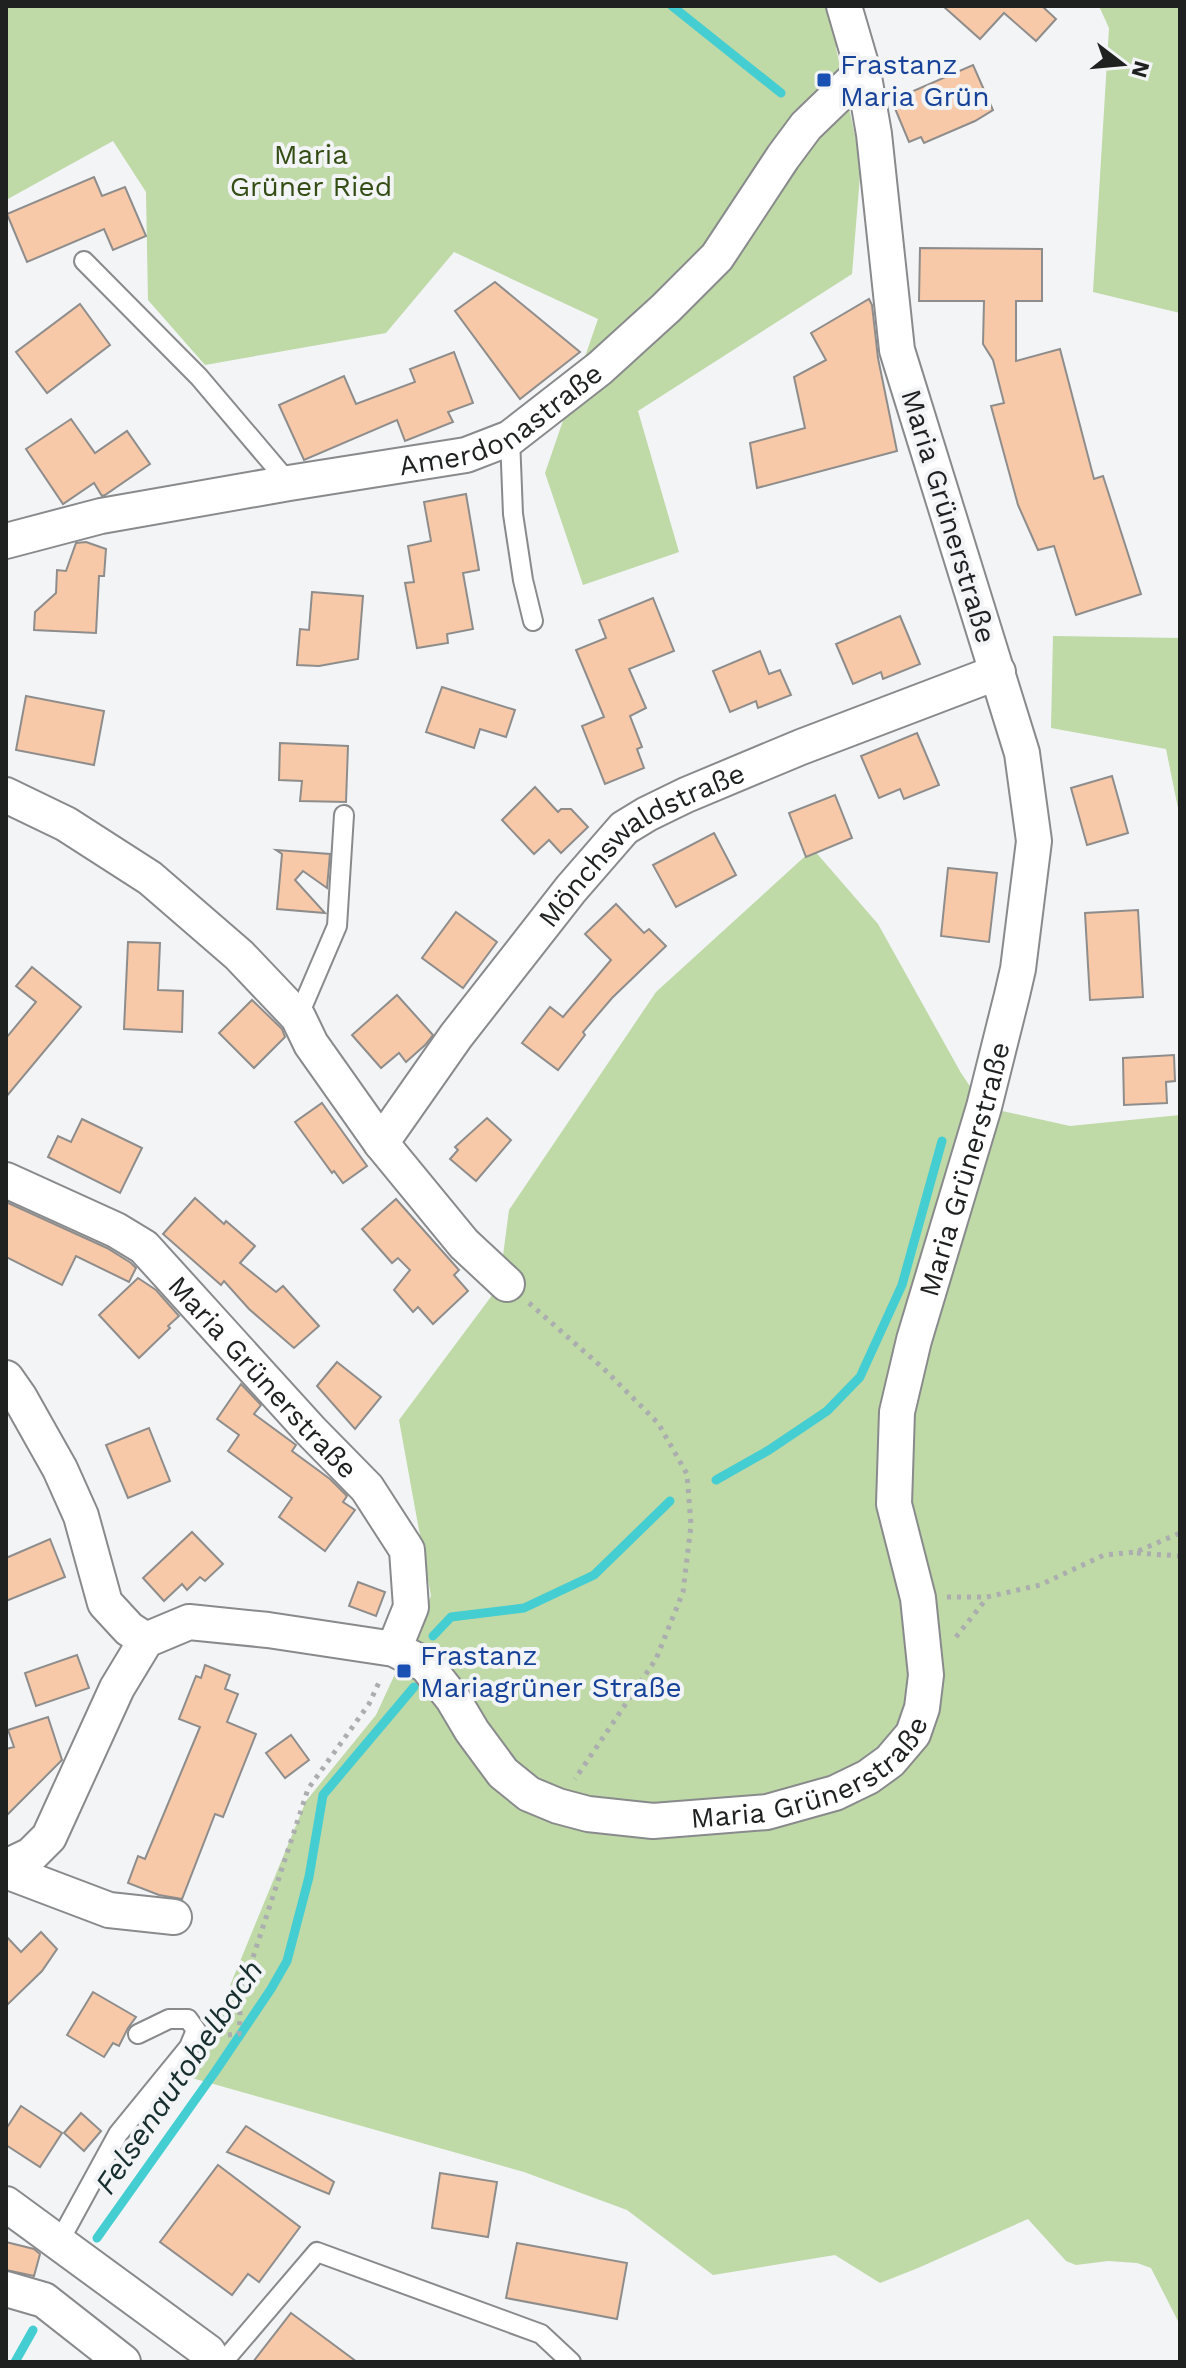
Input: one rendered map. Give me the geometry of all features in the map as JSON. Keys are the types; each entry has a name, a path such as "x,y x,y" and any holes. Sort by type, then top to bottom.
{"street":[{"name":"Maria Grünerstraße","path":"146,1640 189,1622 394,1649 426,1665 503,1773 529,1794 588,1814 653,1821 767,1812 835,1793 868,1777 890,1761 913,1734 922,1708 926,1675 918,1598 894,1504 897,1412 914,1340 984,1107 1009,1008 1018,969 1034,841 1022,753 897,350 874,134 863,71 844,6"},
{"name":"Amerdonastraße","path":"6,541 101,516 466,455 510,438 600,368 717,257 806,126 863,71"},
{"name":"Mönchswaldstraße","path":"381,1143 464,1025 624,828 701,789 801,747 998,672"},
{"path":"6,795 66,824 150,878 239,955 298,1017 311,1044 381,1143 464,1244 507,1284"},
{"name":"Maria Grünerstraße","path":"6,1180 116,1230 144,1247 367,1488 407,1550 411,1607 394,1649"},
{"path":"6,1378 60,1469 81,1516 105,1603 129,1629 146,1640 117,1688 49,1837 31,1855 6,1869"},
{"path":"6,1869 109,1910 174,1917"},
{"path":"6,2204 208,2352 214,2362"},
{"path":"6,2289 44,2300 123,2362"}],"lane":[{"path":"84,261 199,377 289,483"},
{"path":"510,438 513,514 533,621"},
{"path":"298,1017 337,926 344,815"},
{"path":"59,2242 118,2134 189,2047 196,2030 188,2019 169,2019 138,2034"},
{"path":"223,2362 317,2252 541,2334 571,2362"}],"path":[{"path":"507,1284 604,1369 658,1423 687,1474 691,1525 683,1592 656,1659 558,1806"},
{"path":"1136,1552 1180,1533"},
{"path":"918,1598 987,1597 1040,1585 1104,1555 1136,1552 1180,1556"},
{"path":"224,2024 227,2035 239,2034 241,1994 308,1789 369,1704 394,1649"}],"green space":[{"name":"Maria Grüner Ried","path":"6,6 832,6 838,41 836,48 861,163 852,274 638,411 679,552 583,585 545,473 598,319 454,252 386,333 205,365 148,300 146,192 113,141 6,200"},
{"path":"1099,6 1180,6 1180,313 1093,292 1109,28"},
{"path":"1053,636 1180,638 1180,818 1166,749 1051,728"},
{"path":"813,849 878,924 961,1073 984,1107 1070,1126 1180,1115 1180,2325 1151,2268 1137,2263 1108,2261 1076,2265 1066,2261 1028,2219 880,2283 835,2255 713,2275 627,2210 524,2172 192,2078 306,1801 376,1715 431,1596 399,1420 499,1286 509,1210 656,992"}],"building":[{"path":"943,6 1042,6 1056,19 1036,41 1004,13 980,39"},
{"path":"973,65 993,110 924,143 921,137 909,142 894,106 906,102 904,95"},
{"path":"94,177 102,196 125,187 146,236 113,250 104,229 27,262 7,214"},
{"path":"920,248 1042,249 1042,301 1016,301 1016,361 1060,349 1094,479 1103,476 1141,594 1076,615 1054,546 1038,550 1018,505 991,406 1004,403 993,360 983,344 984,301 919,301"},
{"path":"495,282 580,352 520,399 455,311"},
{"path":"869,299 897,451 757,488 750,443 805,428 794,377 826,360 811,333"},
{"path":"80,304 110,345 47,393 16,352"},
{"path":"454,352 473,403 448,412 453,422 405,441 397,420 304,460 279,405 344,376 356,404 415,382 410,369"},
{"path":"71,419 95,453 127,431 150,464 105,495 102,496 94,483 63,504 26,449"},
{"path":"466,494 479,570 463,573 473,629 447,634 448,643 417,648 405,583 414,582 408,546 431,541 424,502"},
{"path":"86,542 106,549 104,576 99,576 96,633 34,630 35,612 56,593 57,570 66,571 76,543"},
{"path":"312,592 363,596 358,659 319,666 297,665 300,629 309,630"},
{"path":"653,598 674,651 629,669 646,708 630,716 642,747 637,749 644,768 605,784 582,726 604,717 576,650 606,638 599,620"},
{"path":"900,616 920,664 883,679 881,672 853,684 836,644"},
{"path":"760,651 769,674 780,670 791,695 758,708 756,701 730,712 713,671"},
{"path":"442,687 515,710 506,737 480,729 474,748 426,732"},
{"path":"26,696 104,711 94,765 16,750"},
{"path":"917,733 939,785 904,799 900,789 879,798 861,756"},
{"path":"280,743 348,746 346,802 300,801 302,781 279,780"},
{"path":"1112,776 1128,833 1087,845 1071,788"},
{"path":"535,787 558,812 571,809 588,827 561,853 549,840 534,854 502,820"},
{"path":"835,795 852,838 806,857 789,813"},
{"path":"714,833 736,875 676,907 653,865"},
{"path":"276,850 330,854 327,888 303,871 295,880 325,913 277,909 282,854"},
{"path":"948,868 997,873 989,942 941,936"},
{"path":"616,904 644,933 649,929 666,946 612,998 583,1032 585,1035 558,1070 522,1043 550,1007 563,1017 611,960 585,934"},
{"path":"1138,910 1143,997 1090,1000 1085,913"},
{"path":"456,912 497,942 463,988 422,958"},
{"path":"128,942 160,943 158,990 183,991 182,1032 124,1029"},
{"path":"32,967 81,1007 6,1097 6,1038 36,1002 16,986"},
{"path":"397,995 433,1035 406,1062 399,1053 381,1068 352,1035"},
{"path":"252,1000 282,1029 285,1037 254,1068 219,1033"},
{"path":"1174,1055 1175,1081 1166,1082 1167,1103 1124,1105 1123,1058"},
{"path":"322,1103 367,1166 343,1183 334,1171 332,1173 295,1122"},
{"path":"487,1118 511,1140 476,1181 450,1159 458,1150 455,1147"},
{"path":"82,1119 142,1148 120,1193 48,1157 58,1136 71,1142"},
{"path":"195,1198 255,1246 240,1263 276,1292 283,1286 319,1326 294,1348 249,1309 224,1281 221,1285 163,1234"},
{"path":"396,1199 459,1270 454,1275 468,1291 433,1324 418,1307 413,1312 394,1290 410,1270 398,1258 392,1263 362,1229"},
{"path":"6,1202 107,1248 131,1263 136,1268 129,1282 76,1256 62,1285 6,1257"},
{"path":"138,1278 156,1290 179,1316 139,1358 99,1315"},
{"path":"337,1362 381,1397 355,1429 317,1386"},
{"path":"241,1384 261,1405 254,1414 296,1445 292,1451 330,1479 347,1496 343,1502 355,1510 325,1551 279,1517 292,1498 228,1451 239,1435 217,1419"},
{"path":"149,1428 170,1481 128,1498 106,1445"},
{"path":"192,1532 223,1564 205,1581 200,1577 187,1590 182,1584 164,1601 143,1578"},
{"path":"50,1539 65,1577 6,1601 6,1558"},
{"path":"358,1582 385,1592 376,1616 349,1606"},
{"path":"77,1655 89,1688 36,1706 25,1673"},
{"path":"205,1665 230,1675 225,1689 238,1694 227,1722 256,1734 223,1817 215,1814 182,1899 159,1895 128,1883 138,1856 145,1859 200,1727 179,1719 196,1676 201,1678"},
{"path":"48,1717 62,1760 6,1816 6,1749 14,1747 8,1730"},
{"path":"291,1735 309,1760 285,1778 266,1753"},
{"path":"41,1932 57,1949 42,1971 6,2006 6,1936 21,1952"},
{"path":"93,1992 136,2017 119,2046 113,2043 104,2057 67,2035"},
{"path":"21,2106 62,2133 40,2167 6,2145 6,2129"},
{"path":"81,2113 101,2131 84,2151 64,2133"},
{"path":"246,2126 334,2182 329,2194 227,2152"},
{"path":"218,2165 300,2227 259,2282 248,2274 232,2295 160,2242"},
{"path":"440,2173 497,2182 488,2237 432,2228"},
{"path":"6,2242 34,2249 40,2254 34,2276 6,2270"},
{"path":"517,2243 627,2263 617,2319 506,2298"},
{"path":"291,2313 357,2362 253,2362"}],"waterway":[{"name":"Felsenautobelbach","path":"672,6 781,93"},
{"name":"Felsenautobelbach","path":"716,1480 769,1450 827,1411 860,1377 902,1285 942,1141"},
{"name":"Felsenautobelbach","path":"433,1636 451,1617 524,1608 594,1575 670,1501"},
{"name":"Felsenautobelbach","path":"97,2238 271,1989 287,1961 309,1877 323,1795 414,1687"},
{"name":"Felsenautobelbach","path":"15,2362 33,2330"}],"place":[{"name":"Frastanz Maria Grün","path":"824,80"},
{"name":"Frastanz Mariagrüner Straße","path":"404,1671"}]}
